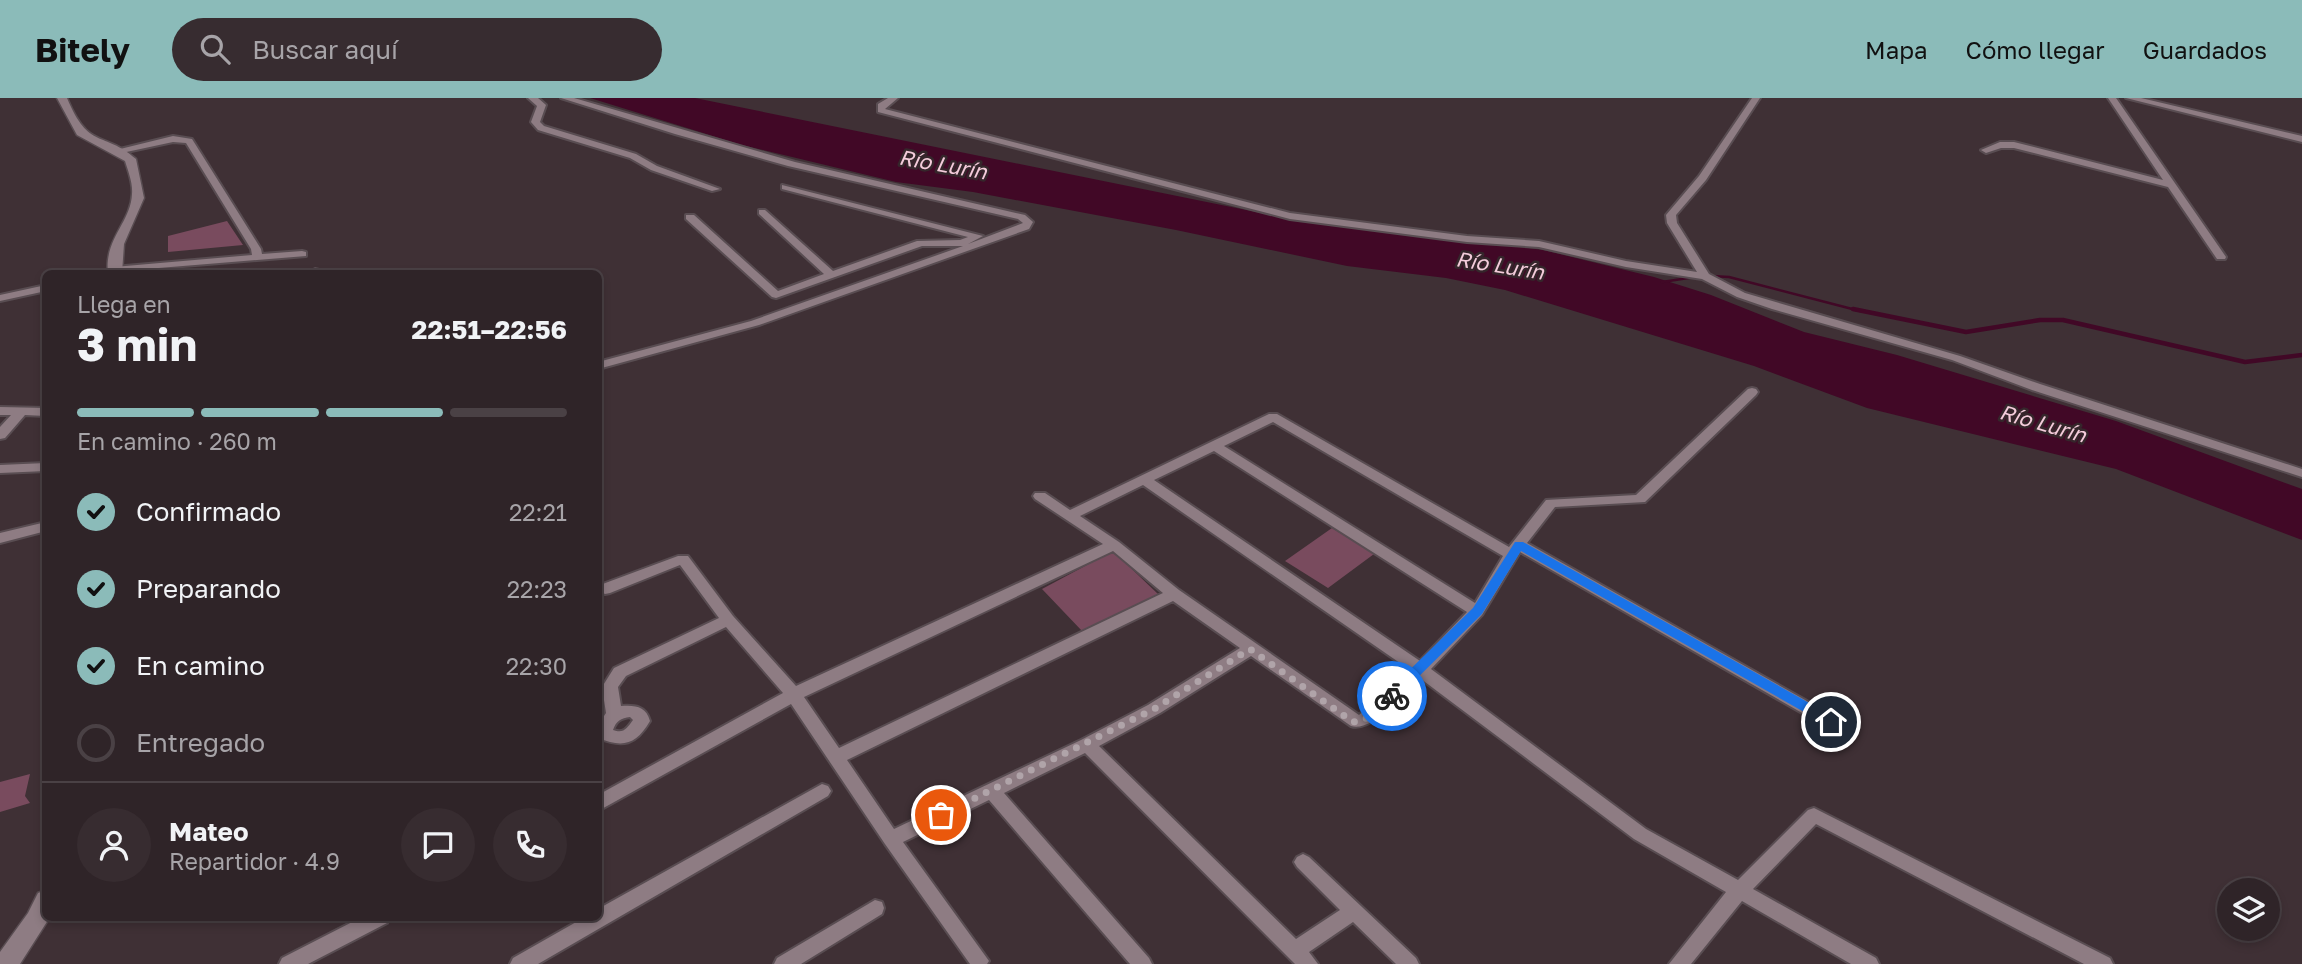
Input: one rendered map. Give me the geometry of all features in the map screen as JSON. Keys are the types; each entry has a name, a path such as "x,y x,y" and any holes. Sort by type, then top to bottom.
{"main road":[{"path":"62,98 73,128 88,139 130,159 139,196 120,234 114,270"},
{"path":"6,964 29,932 42,908"}],"street":[{"path":"533,98 542,105 535,122 541,128 633,156 654,168 715,189"},
{"path":"565,98 751,155 886,189 1021,217 1028,222 1025,227 780,314 602,365"},
{"path":"894,98 881,106 881,110 1290,216 1467,239 1539,244 1626,264 1705,276 1741,295 1776,307 1956,358 2036,387 2302,473"},
{"path":"2112,98 2221,257"},
{"path":"2130,98 2302,139"},
{"path":"1705,276 1672,223 1671,215 1703,178 1752,99"},
{"path":"117,151 173,139 189,141 256,249 257,257"},
{"path":"1986,150 2000,145 2014,145 2172,186"},
{"path":"776,295 921,243 961,243 978,236 785,187"},
{"path":"762,212 831,275"},
{"path":"690,217 776,295 780,314"},
{"path":"921,243 921,238 939,226"},
{"path":"124,270 302,254"},
{"path":"0,298 42,289"},
{"path":"1040,496 1114,545 1174,594 1357,722 1364,720 1421,670 1477,611 1515,549 1555,501 1627,501 1647,495 1752,392"},
{"path":"0,411 42,412"},
{"path":"0,435 22,411"},
{"path":"1070,516 1271,418 1276,418 1831,722"},
{"path":"1215,446 1477,611"},
{"path":"0,470 42,467"},
{"path":"1145,480 1421,670 1640,834 1869,964"},
{"path":"0,538 42,527"},
{"path":"602,801 794,695 1114,545"},
{"path":"605,589 683,559 728,620 794,695 891,839 979,961"},
{"path":"837,757 1174,594"},
{"path":"614,715 610,687 620,672 728,620"},
{"path":"891,839 1087,745 1154,709 1250,649"},
{"path":"1087,745 1302,958 1354,911"},
{"path":"602,917 822,791"},
{"path":"992,791 1142,964"},
{"path":"1679,964 1739,891 1810,816 1818,816 2103,964"},
{"path":"1303,862 1409,964"},
{"path":"784,964 806,958 876,908"},
{"path":"289,964 372,921"},
{"path":"520,964 595,921"}],"shaded area":[{"path":"227,221 243,245 168,252 168,236"},
{"path":"1332,528 1374,554 1328,588 1285,561"},
{"path":"1113,551 1159,595 1083,632 1042,589"},
{"path":"30,774 25,796 30,803 0,812 0,782"}],"water":[{"name":"Río Lurín","path":"590,98 695,98 1280,217 1543,250 1654,277 1711,295 1804,332 1897,355 2116,421 2302,489 2302,540 2116,469 1867,408 1754,366 1505,290 1446,278 1347,266 1176,230 973,192 896,182 742,145"}],"waterway":[{"path":"1711,276 1729,277 1860,311"},
{"path":"1662,282 1695,277"},
{"path":"1853,309 1966,332 2040,320 2063,320 2245,362 2302,355"}],"way so far":[{"path":"941,815 1087,745 1154,709 1250,649 1353,722 1361,722 1392,696"}],"route":[{"path":"1392,696 1421,670 1477,611 1519,545 1831,722"}]}
